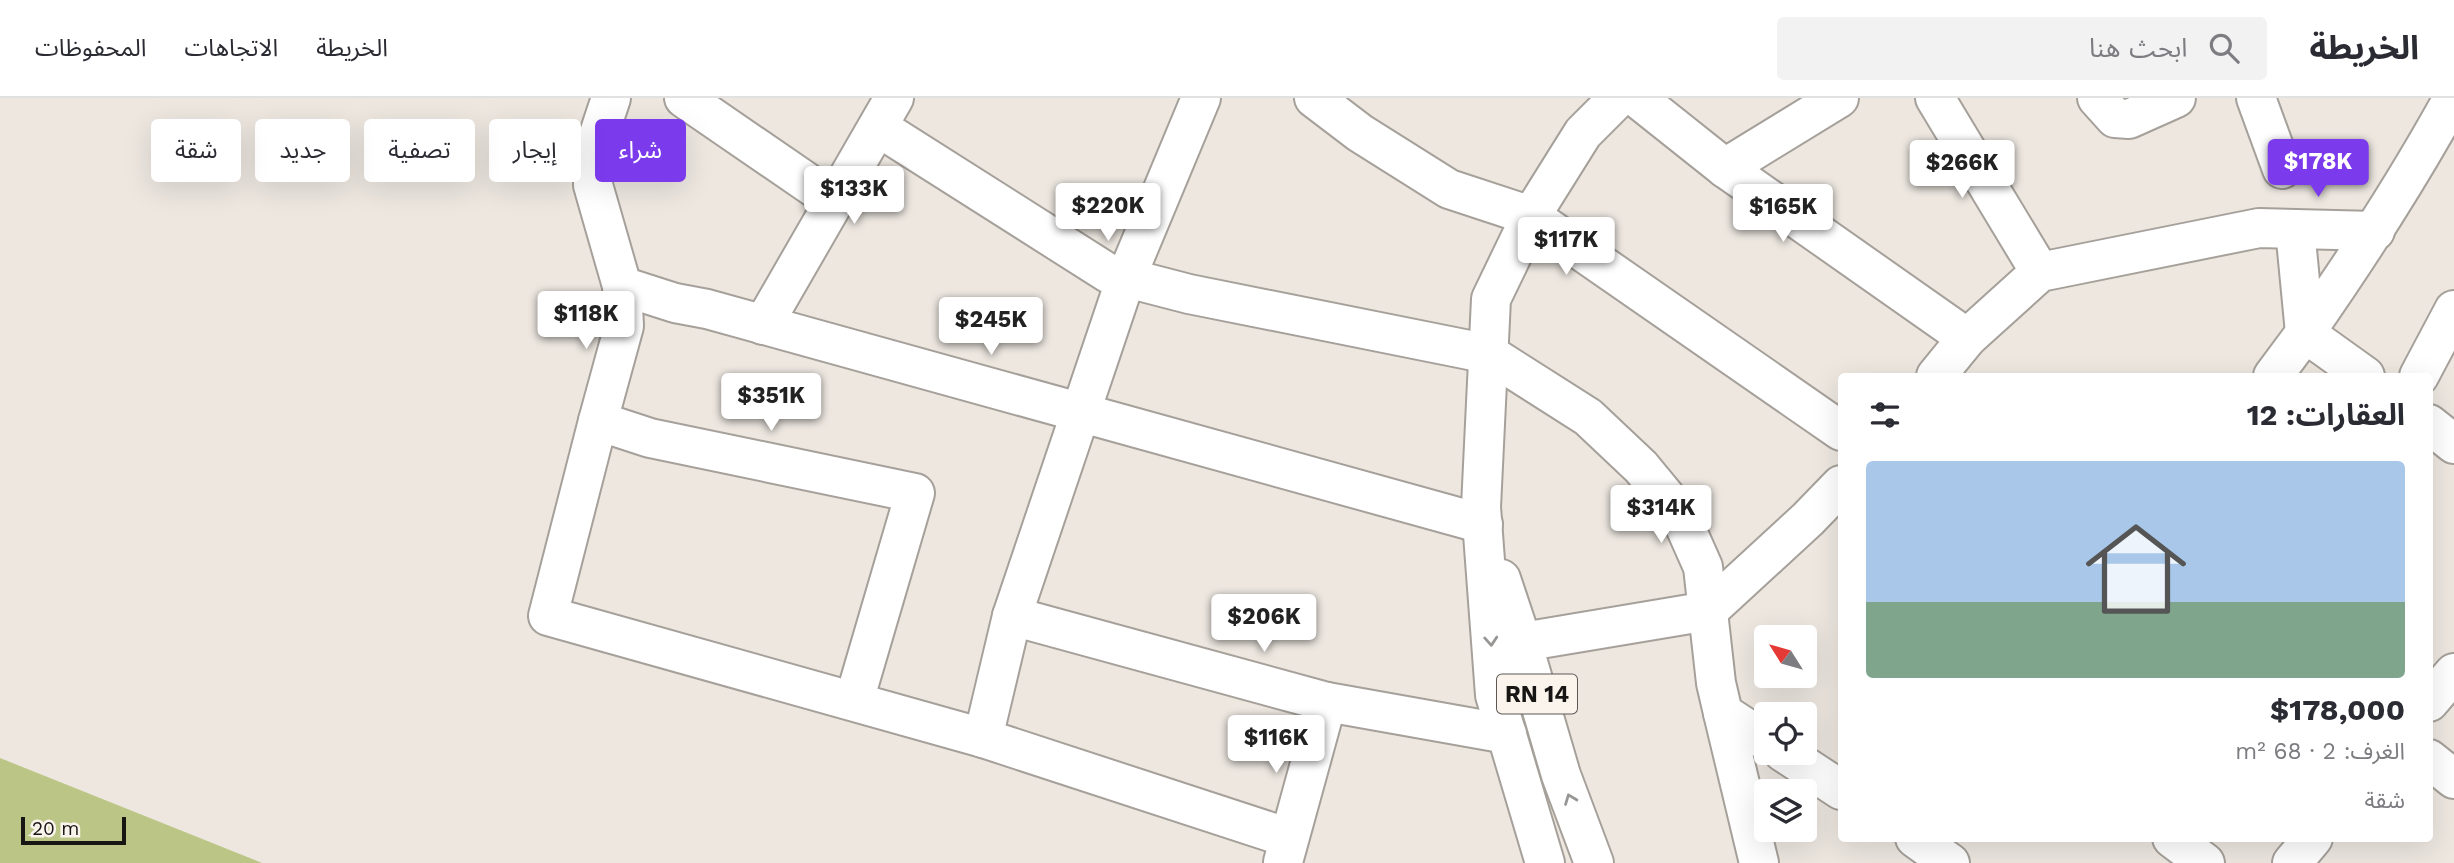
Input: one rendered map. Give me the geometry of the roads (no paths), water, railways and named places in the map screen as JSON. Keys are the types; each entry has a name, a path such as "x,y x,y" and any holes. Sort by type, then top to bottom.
{"street":[{"path":"611,98 594,149 593,185 622,286 624,326 548,616 983,738 1286,851 1327,702"},
{"path":"684,98 834,201"},
{"path":"983,738 1012,616 1125,278 1201,98"},
{"path":"1314,98 1360,133 1449,189 1531,216 1838,430"},
{"name":"RN 14","path":"1545,863 1495,695 1483,524 1491,299 1531,216 1583,133 1618,98"},
{"path":"1637,98 1726,168 1967,338"},
{"path":"1726,168 1839,98"},
{"path":"1935,98 2040,272"},
{"path":"2097,98 2115,118 2129,119 2176,98"},
{"path":"2256,98 2282,169"},
{"path":"2275,373 2375,231 2422,156 2453,98"},
{"path":"763,325 886,113 1108,273 1189,294 1489,354 1588,416 1641,467 1679,513 1703,567 1716,683 1759,863"},
{"path":"1938,373 1967,338 2040,272 2259,228 2375,231"},
{"path":"2295,229 2305,333 2360,373"},
{"path":"622,286 675,303 707,309 1483,524"},
{"path":"2421,373 2454,310"},
{"path":"598,422 650,438 915,494 854,701"},
{"path":"2433,427 2454,444"},
{"path":"1522,642 1709,611 1838,488"},
{"name":"RN 14","path":"1483,524 1522,642 1561,775 1594,863"},
{"path":"1012,616 1327,702 1507,734"},
{"path":"2433,697 2454,673"},
{"path":"1723,713 1754,733"},
{"path":"2433,762 2454,779"},
{"path":"1803,765 1838,788"},
{"path":"2177,842 2205,863"},
{"path":"2292,863 2309,842"}]}
